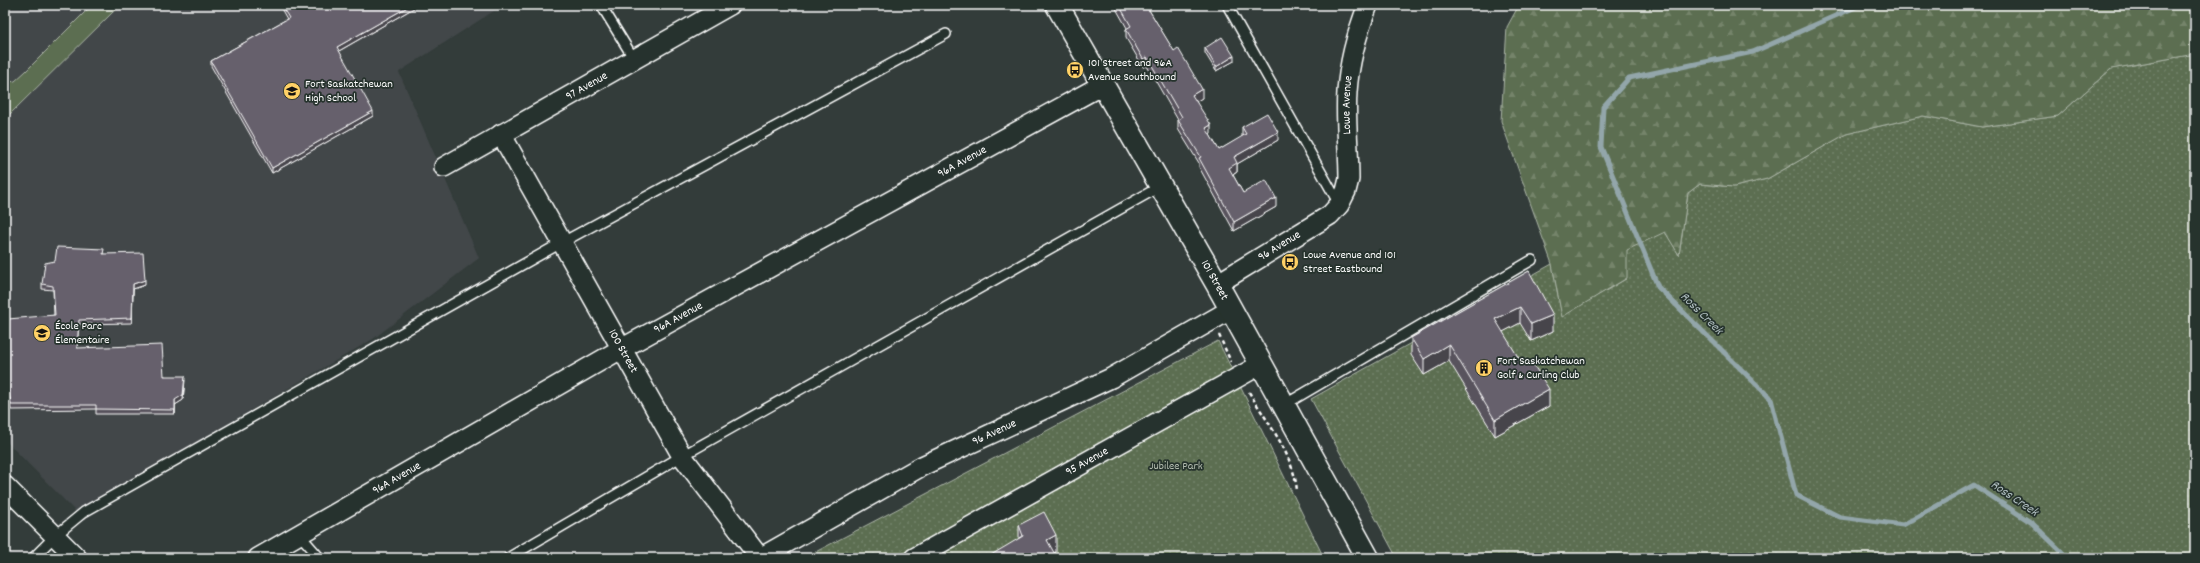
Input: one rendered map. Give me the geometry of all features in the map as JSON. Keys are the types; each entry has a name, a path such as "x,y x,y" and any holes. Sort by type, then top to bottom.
{"street":[{"name":"97 Avenue","path":"444,167 730,5"},
{"name":"101 Street","path":"1057,5 1217,284 1221,315 1260,365 1368,558"},
{"name":"Lowe Avenue","path":"1339,205 1346,191 1349,178 1347,94 1349,69 1354,46 1368,5"},
{"name":"96A Avenue","path":"258,558 621,349 1102,85"},
{"name":"100 Street","path":"501,134 682,456 760,558"},
{"name":"96 Avenue","path":"1217,284 1317,224 1339,205"},
{"name":"96 Avenue","path":"760,558 922,466 1111,378 1221,315"},
{"name":"95 Avenue","path":"914,558 1260,365"},
{"path":"5,486 77,558"}],"lane":[{"path":"600,5 634,59"},
{"path":"1227,5 1339,205"},
{"path":"33,558 55,536 84,512 561,243 946,34"},
{"path":"508,558 682,456 1162,186"},
{"path":"1282,405 1532,260"},
{"path":"299,534 320,558"}],"path":[{"path":"1221,315 1239,377 1284,452 1295,477 1297,491"}],"shaded area":[{"path":"5,5 503,5 399,72 479,258 373,339 76,512 5,440"}],"green space":[{"path":"92,5 120,5 5,119 5,83 15,81"},
{"path":"1519,5 2195,5 2195,54 2111,69 2058,116 1982,127 1923,116 1846,134 1767,179 1734,187 1700,184 1688,193 1679,255 1665,232 1627,250 1627,278 1562,317 1552,264 1501,121 1507,27"},
{"path":"2195,54 2195,558 1397,558 1311,399 1552,264 1562,316 1626,279 1626,250 1665,231 1679,255 1688,193 1700,184 1734,187 1767,179 1846,134 1923,116 1982,127 2058,116 2111,69"},
{"name":"Jubilee Park","path":"1218,341 1324,558 804,558"}],"building":[{"name":"Fort Saskatchewan High School","path":"281,5 411,5 337,47 373,111 272,168 211,61 289,18"},
{"path":"1119,5 1146,5 1174,51 1178,48 1202,89 1192,95 1211,125 1206,128 1219,150 1246,134 1242,127 1267,113 1278,132 1234,157 1237,163 1229,168 1243,193 1266,180 1276,198 1234,222 1199,158 1201,157 1178,120 1182,117 1147,57 1143,59 1126,29 1131,26"},
{"path":"1222,37 1234,56 1216,67 1205,48"},
{"name":"École Parc Élementaire","path":"57,247 104,249 103,254 143,253 145,280 133,284 132,318 79,320 77,348 162,345 164,376 185,376 183,395 175,400 175,410 96,409 96,405 11,405 7,381 5,381 5,329 8,328 8,319 55,315 53,286 42,284 45,263 55,261"},
{"name":"Fort Saskatchewan Golf & Curling Club","path":"1529,271 1553,315 1531,324 1520,307 1495,319 1523,365 1531,361 1549,389 1495,420 1449,344 1424,359 1411,338"},
{"path":"1044,512 1056,535 1047,540 1057,558 986,558 1023,536 1019,525"}],"waterway":[{"name":"Ross Creek","path":"1860,5 1753,52 1629,78 1603,107 1601,147 1658,287 1771,399 1796,495 1840,517 1903,525 1974,485 2032,523 2068,558"}],"place":[{"name":"101 Street and 96A Avenue Southbound","path":"1075,70"},
{"name":"Fort Saskatchewan High School","path":"292,91"},
{"name":"Lowe Avenue and 101 Street Eastbound","path":"1290,262"},
{"name":"École Parc Élementaire","path":"42,333"},
{"name":"Fort Saskatchewan Golf & Curling Club","path":"1484,368"}]}
